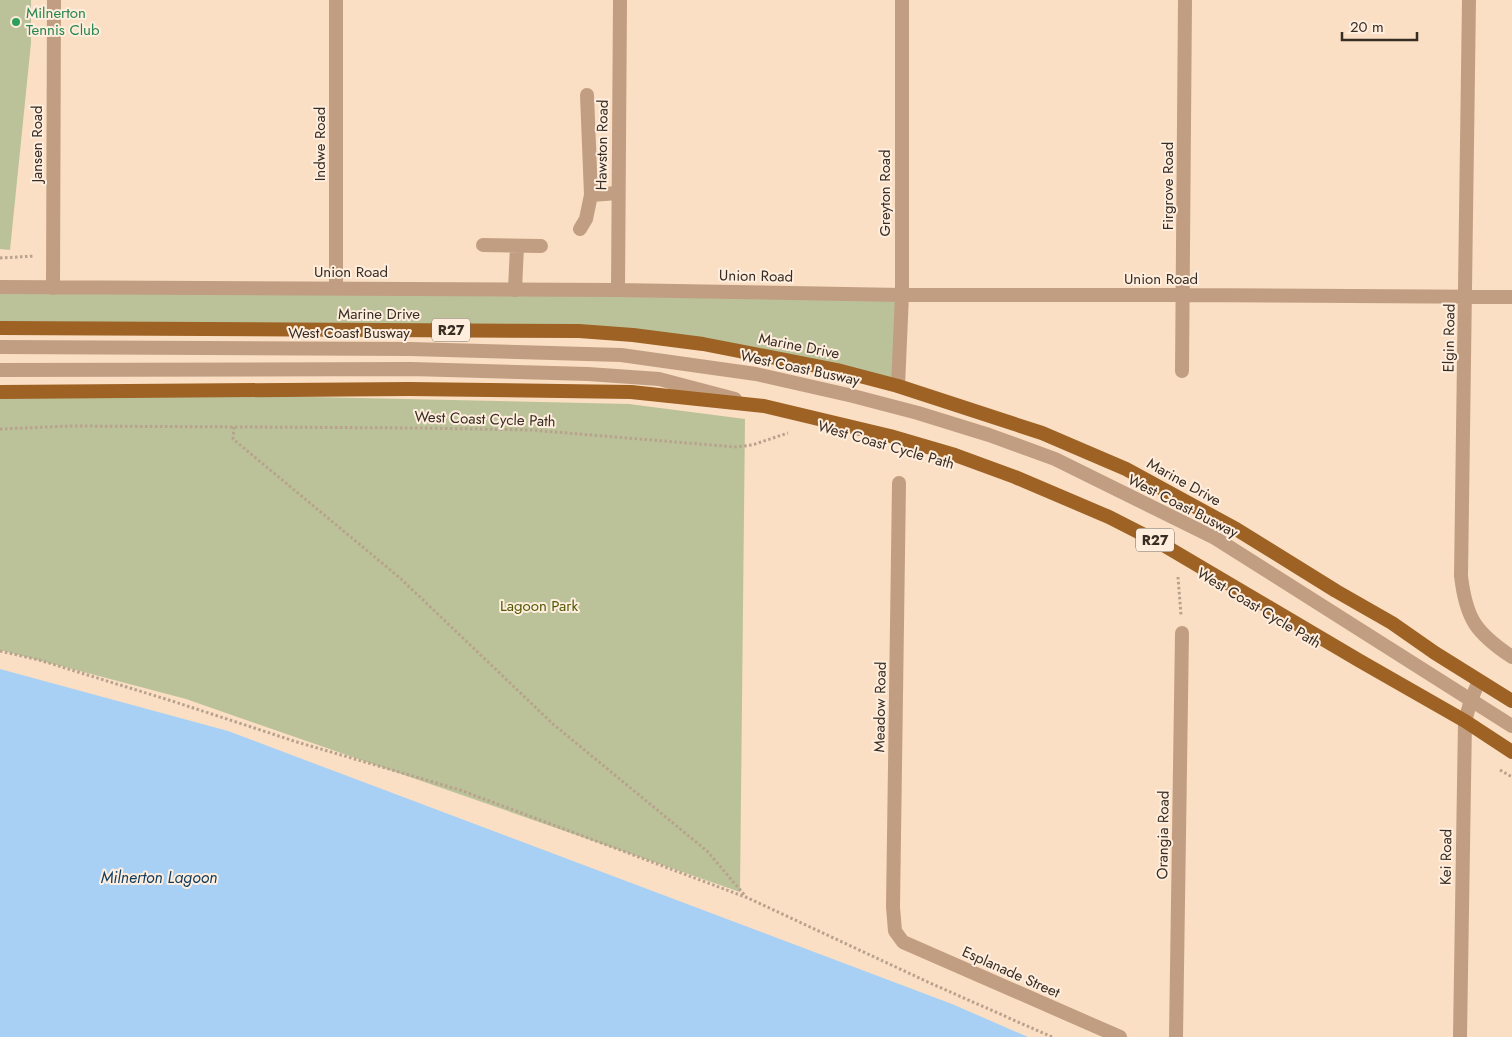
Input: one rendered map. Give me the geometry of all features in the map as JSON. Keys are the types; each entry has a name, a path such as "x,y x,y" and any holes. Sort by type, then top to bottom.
{"main road":[{"name":"Marine Drive","path":"0,328 522,331 624,334 703,344 837,370 898,386 1042,433 1126,469 1236,529 1392,623 1435,653 1512,701"},
{"name":"R27","path":"0,392 409,389 631,392 764,406 890,436 955,455 1014,477 1109,517 1160,542 1464,721 1512,752"}],"street":[{"name":"Jansen Road","path":"53,288 54,0"},
{"name":"Indwe Road","path":"336,0 336,288"},
{"name":"Hawston Road","path":"618,290 620,0"},
{"name":"Greyton Road","path":"898,386 902,295 902,0"},
{"name":"Firgrove Road","path":"1182,371 1185,0"},
{"name":"Elgin Road","path":"1470,0 1461,576 1464,597 1472,621 1490,642 1512,657"},
{"path":"580,229 586,219 591,195 587,95"},
{"path":"591,195 618,193"},
{"path":"483,245 541,246"},
{"path":"515,290 517,246"},
{"name":"Union Road","path":"0,287 618,290 902,295 1512,297"},
{"name":"West Coast Busway","path":"0,347 410,349 621,355 756,374 853,396 918,413 989,435 1055,459 1215,538 1512,726"},
{"path":"0,370 411,369 588,374 659,379 764,406"},
{"name":"Meadow Road","path":"894,930 899,483"},
{"name":"Orangia Road","path":"1176,1037 1182,633"},
{"name":"Kei Road","path":"1460,1037 1464,721 1470,700 1479,681"},
{"name":"Esplanade Street","path":"894,930 903,942 1120,1037"}],"path":[{"path":"0,258 53,255"},
{"name":"West Coast Cycle Path","path":"0,429 71,426 294,426 531,430 736,447 792,433"},
{"path":"234,427 233,439 400,578 553,724 707,851 748,898"},
{"name":"West Coast Cycle Path","path":"1182,633 1178,572 1186,577"},
{"path":"0,651 48,663 298,742 460,790 748,898 930,983 1052,1037"},
{"path":"1496,767 1512,778"}],"green space":[{"path":"0,0 31,0 31,43 10,250 0,249"},
{"path":"0,287 902,295 898,386 633,335 0,328"},
{"name":"Lagoon Park","path":"0,390 629,404 745,419 740,892 186,699 0,650"}],"water":[{"name":"Milnerton Lagoon","path":"0,669 228,731 952,1004 1028,1037 0,1037"}],"place":[{"name":"Milnerton Tennis Club","path":"16,22"}]}
